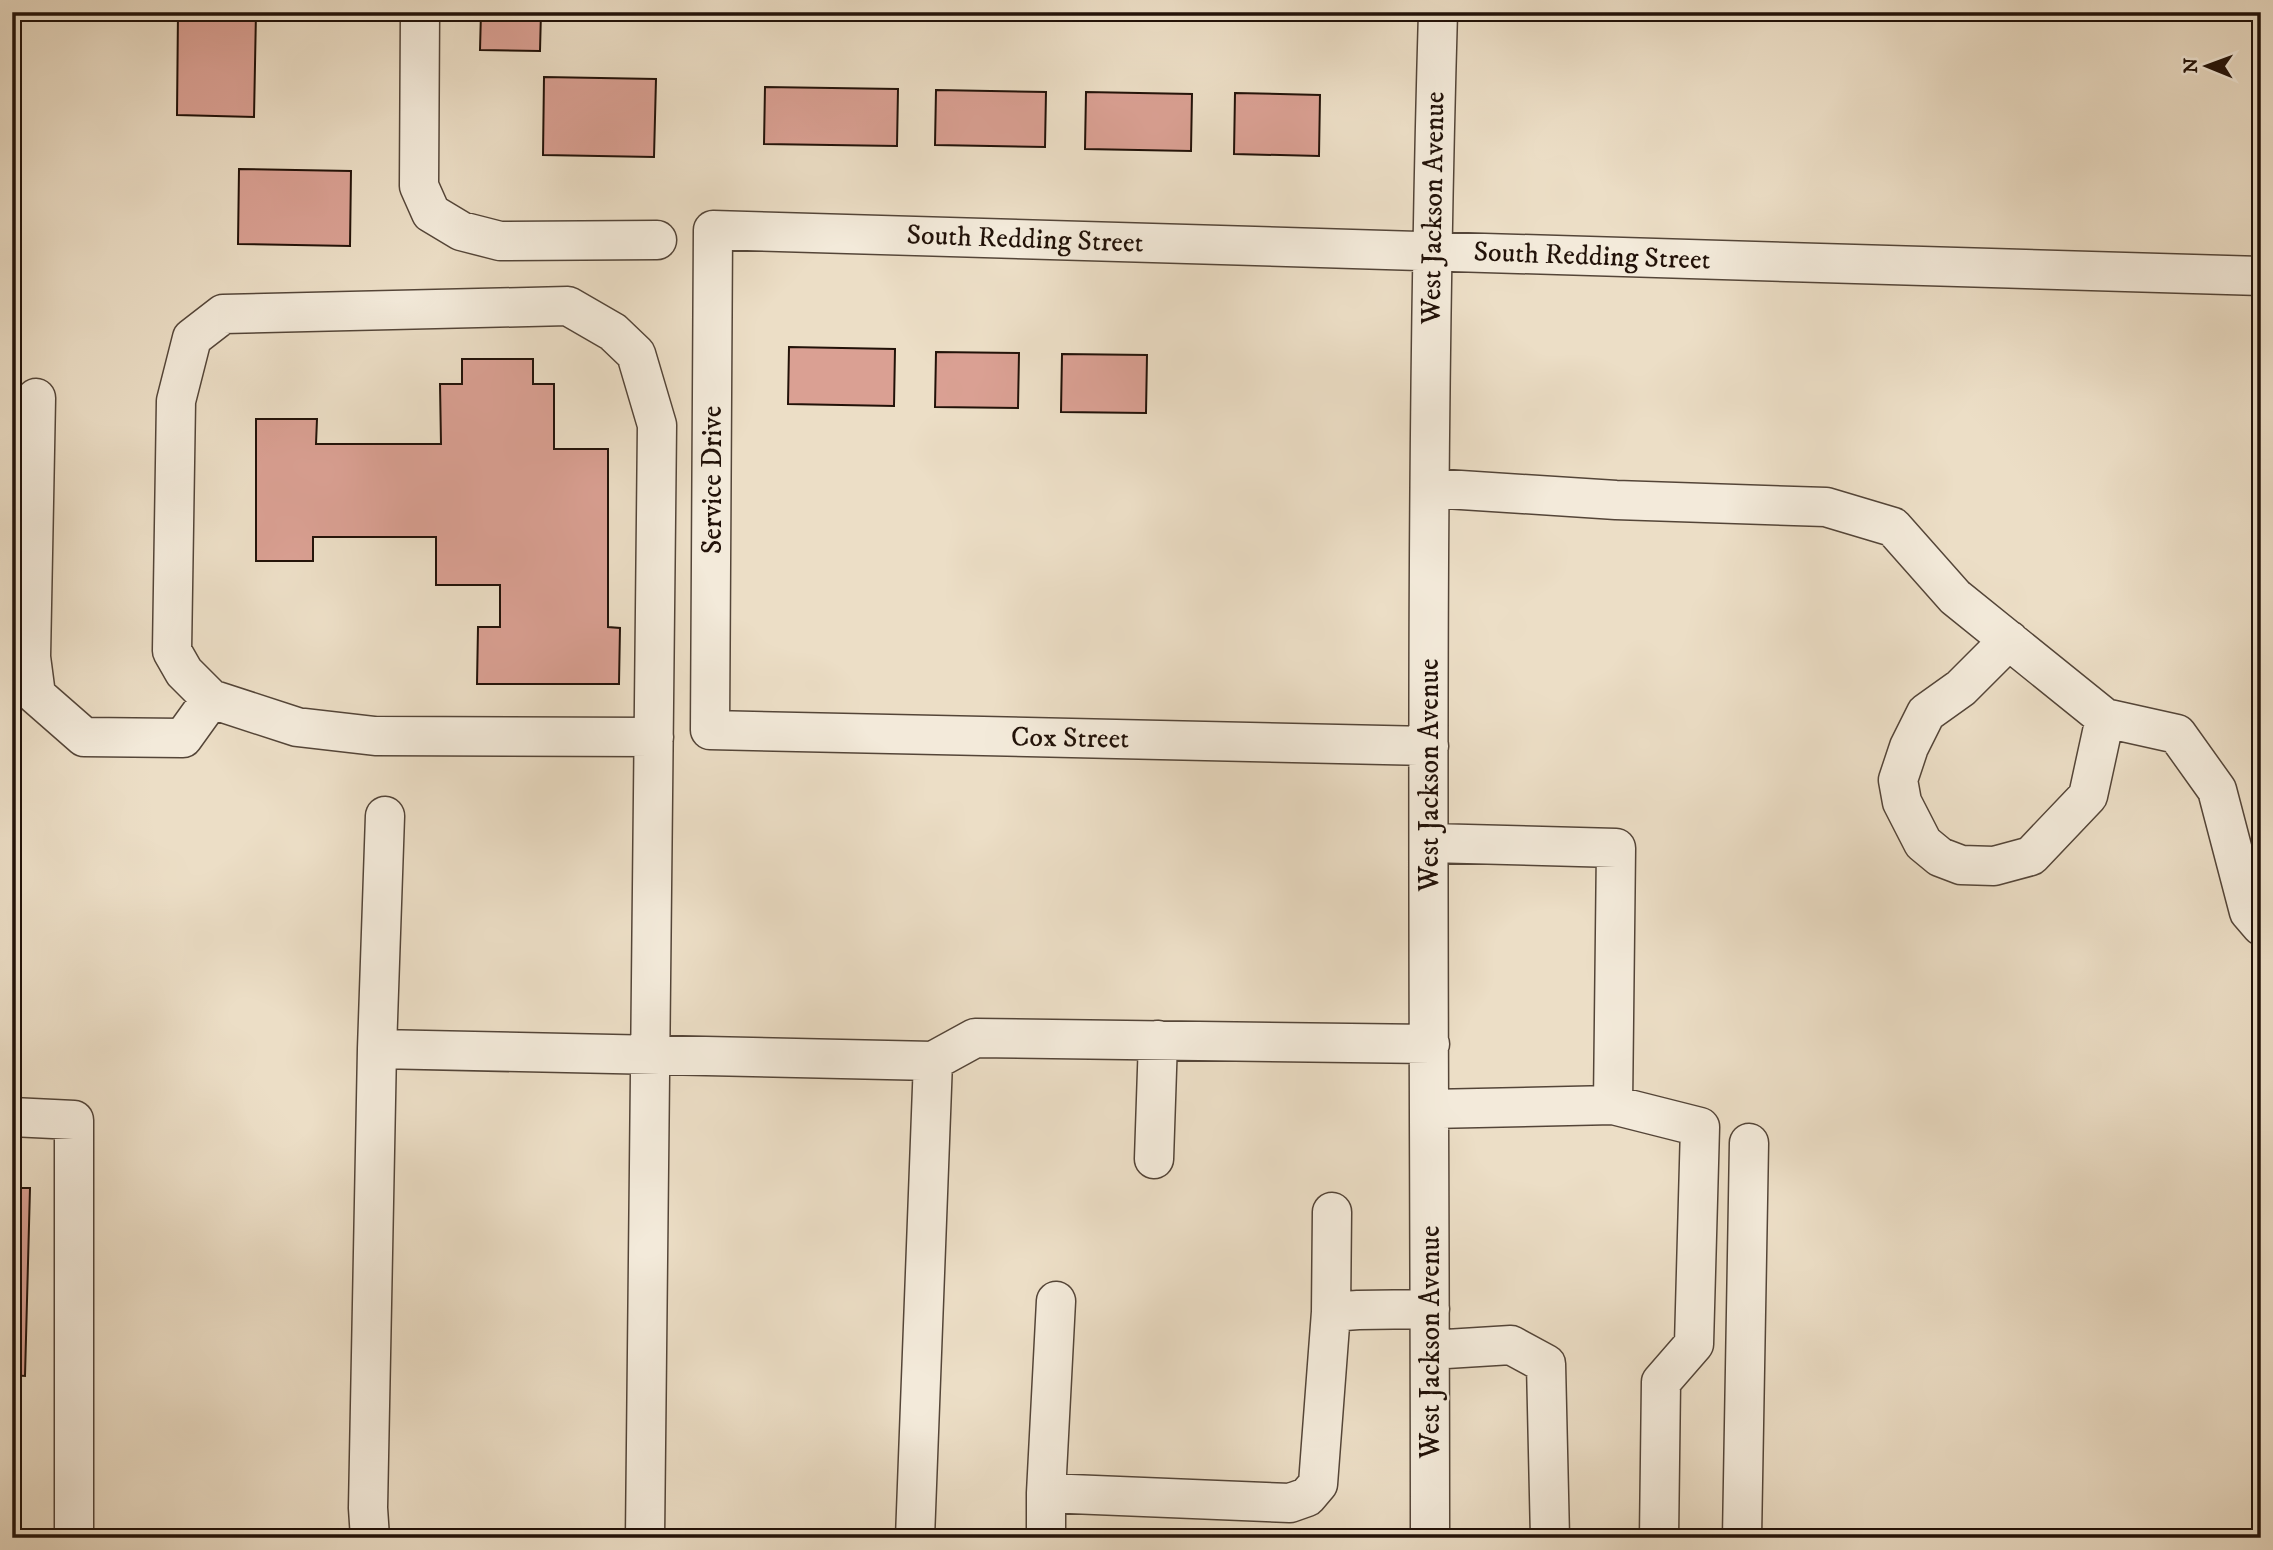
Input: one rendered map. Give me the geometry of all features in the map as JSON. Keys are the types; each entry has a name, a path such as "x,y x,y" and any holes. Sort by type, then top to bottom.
{"street":[{"path":"420,12 419,186 431,213 461,231 500,241 657,240"},
{"name":"West Jackson Avenue","path":"1430,1538 1431,251 1438,12"},
{"name":"South Redding Street","path":"713,230 2261,276"},
{"name":"Service Drive","path":"710,730 713,230"},
{"path":"645,1538 651,1054 657,425 636,354 613,331 568,306 223,314 192,338 176,401 172,651 184,672 211,699 297,727 374,736 654,737"},
{"path":"36,398 31,657 36,695 84,737 183,738 211,699"},
{"path":"1430,488 1616,500 1826,507 1893,527 1955,597 2105,718 2177,734 2217,790 2249,912 2261,926"},
{"path":"2009,640 1961,688 1926,713 1909,747 1898,780 1902,802 1923,843 1940,857 1961,865 1994,866 2031,856 2088,796 2105,718"},
{"name":"Cox Street","path":"710,730 1429,747"},
{"path":"370,1538 368,1494 377,1049 385,816"},
{"path":"1429,842 1616,848 1613,1105"},
{"path":"377,1049 933,1060 975,1038 1430,1044"},
{"path":"1154,1159 1158,1040"},
{"path":"915,1538 933,1060"},
{"path":"1430,1109 1613,1105 1700,1127 1694,1344 1661,1382 1659,1538"},
{"path":"12,1117 74,1120 74,1538"},
{"path":"1742,1538 1749,1143"},
{"path":"1046,1493 1290,1503 1307,1497 1318,1484 1331,1312 1332,1212"},
{"path":"1046,1538 1056,1301"},
{"path":"1331,1312 1430,1309"},
{"path":"1430,1350 1511,1345 1546,1364 1550,1538"}],"building":[{"path":"178,12 256,12 254,117 177,115"},
{"path":"481,12 541,12 540,51 480,50"},
{"path":"544,77 656,79 654,157 543,155"},
{"path":"765,87 898,89 897,146 764,144"},
{"path":"936,90 1046,92 1045,147 935,145"},
{"path":"1086,92 1192,94 1191,151 1085,149"},
{"path":"1235,93 1320,95 1319,156 1234,154"},
{"path":"239,169 351,171 350,246 238,244"},
{"path":"789,347 895,349 894,406 788,404"},
{"path":"936,352 1019,353 1018,408 935,407"},
{"path":"1062,354 1147,355 1146,413 1061,412"},
{"path":"462,359 533,359 533,384 554,384 554,449 608,449 608,627 620,628 619,684 477,684 478,627 500,627 500,585 436,585 436,537 313,537 313,561 256,561 256,419 317,419 316,444 441,444 440,384 462,384"},
{"path":"12,1188 30,1188 25,1376 12,1375"}]}
